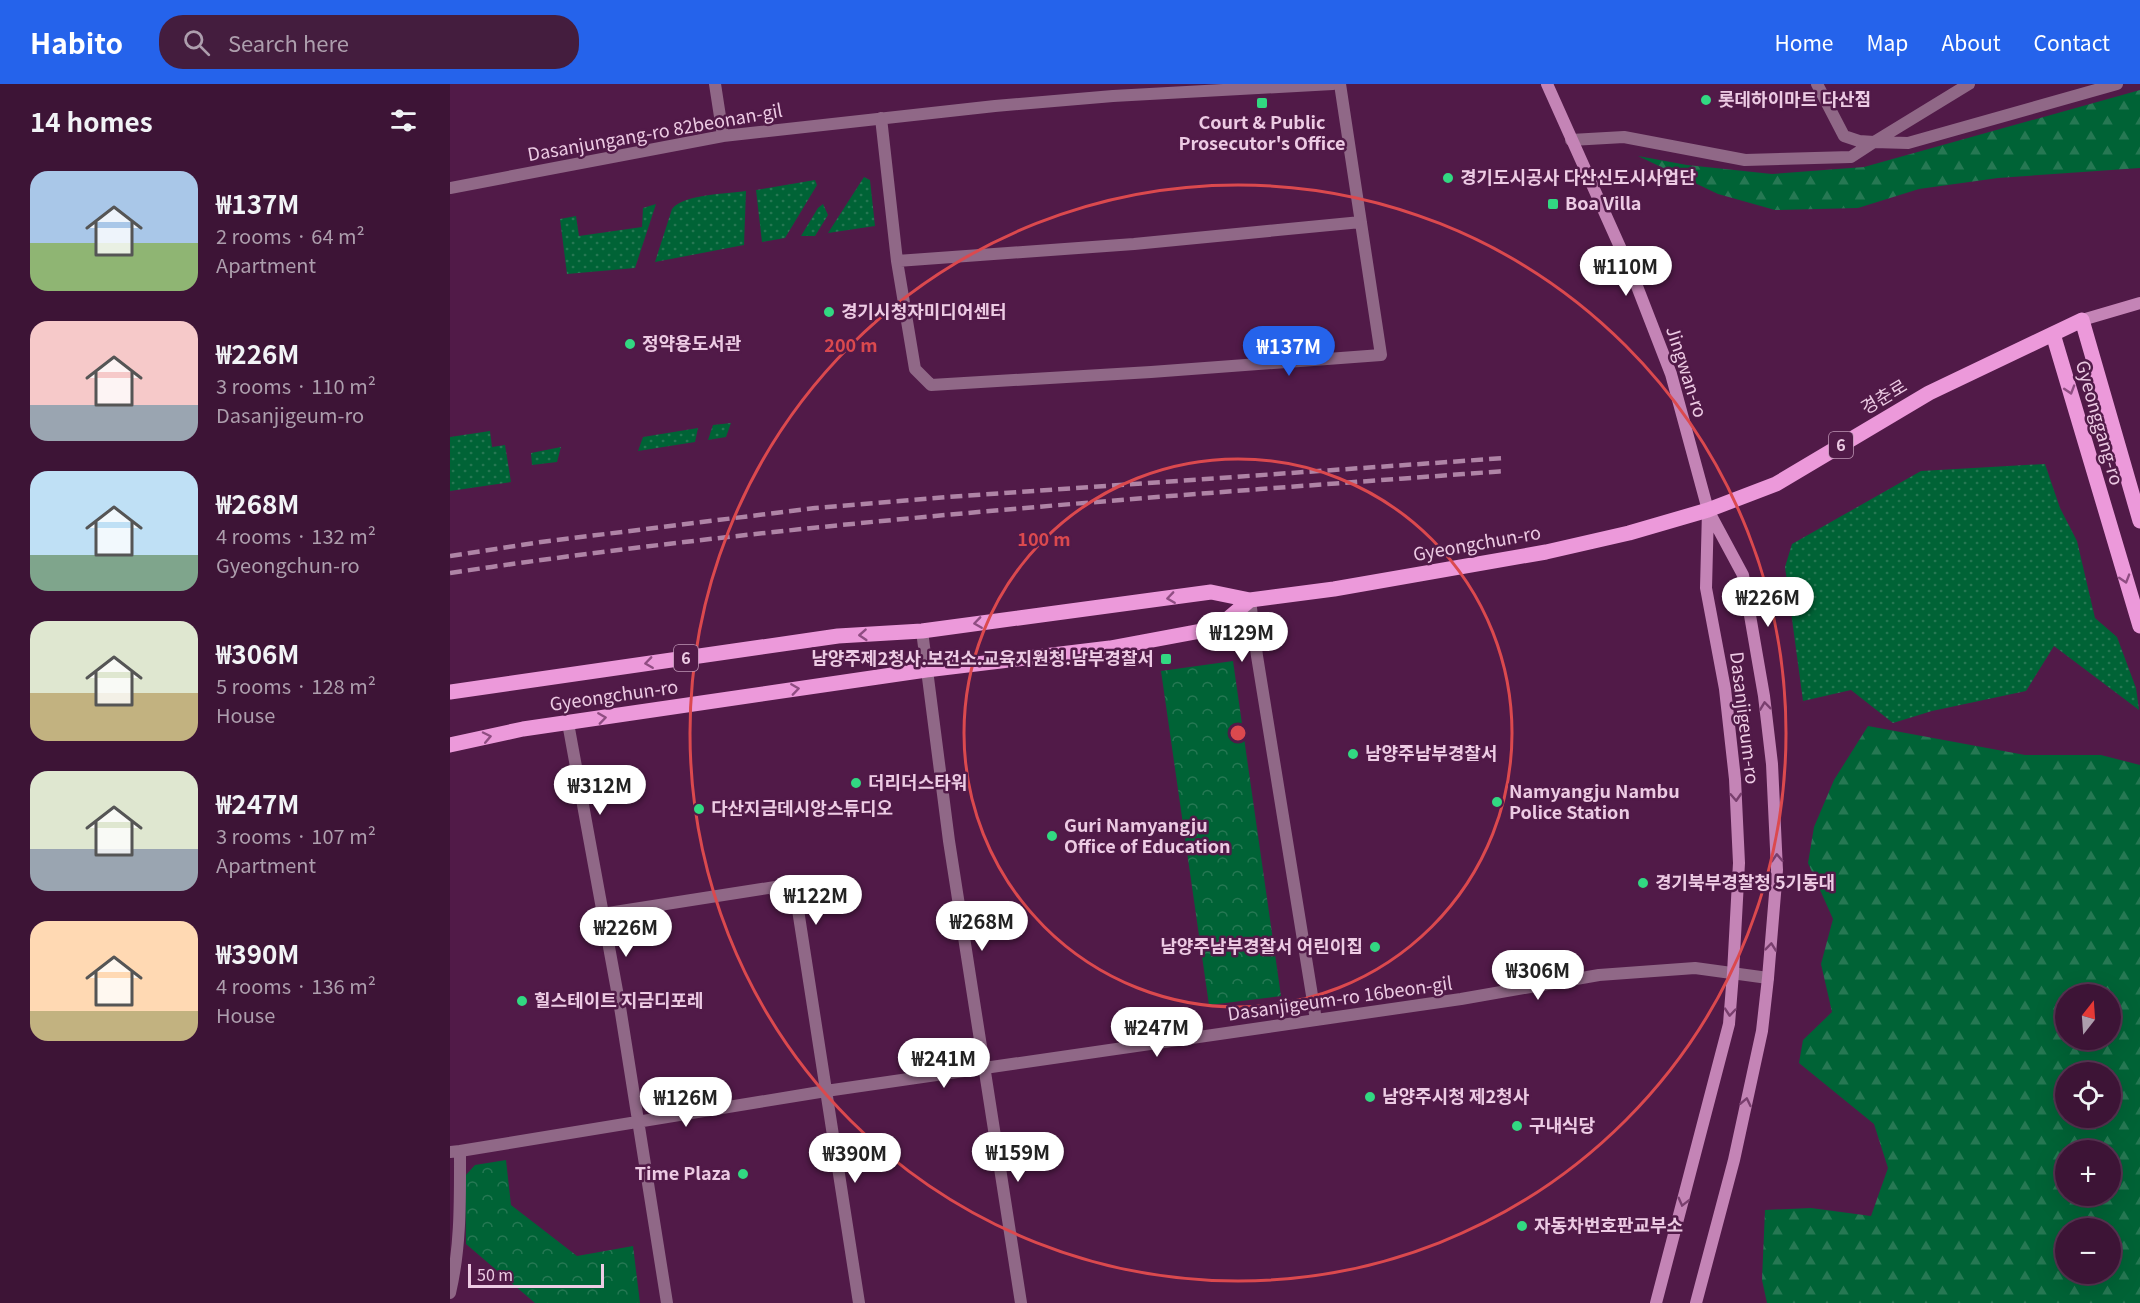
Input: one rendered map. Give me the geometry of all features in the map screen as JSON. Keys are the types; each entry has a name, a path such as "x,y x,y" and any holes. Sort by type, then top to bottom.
{"main road":[{"name":"경춘로","path":"1708,510 1776,484 1929,393 2082,320"},
{"name":"Gyeonggang-ro","path":"2082,320 2140,521"},
{"name":"Gyeonggang-ro","path":"2053,334 2140,626"},
{"name":"Gyeongchun-ro","path":"450,692 838,636 922,631 1211,592 1250,600 1334,589 1546,552 1629,533 1708,510"},
{"name":"Gyeongchun-ro","path":"450,745 523,729 926,670 1110,648 1217,628 1250,600"}],"street":[{"path":"716,84 723,136"},
{"name":"Dasanjungang-ro 82beonan-gil","path":"450,188 723,136 1113,96 1333,84"},
{"path":"881,118 897,261 915,369 931,385 1381,355 1340,84"},
{"name":"Jingwan-ro","path":"1546,84 1634,276 1667,363 1708,510"},
{"path":"1817,84 1844,136 1859,141 1908,143 2117,84"},
{"path":"1571,140 1624,136 1744,160 1851,157 1969,84"},
{"path":"897,261 1134,244 1362,222"},
{"path":"2082,320 2140,303"},
{"name":"Dasanjigeum-ro","path":"1656,1303 1729,1024 1734,973 1739,863 1735,779 1725,689 1706,588 1708,510"},
{"name":"Dasanjigeum-ro","path":"1696,1303 1734,1160 1762,1031 1777,870 1772,764 1764,696 1743,575 1708,510"},
{"path":"1250,600 1258,667 1316,1020"},
{"path":"922,631 949,841 1021,1303"},
{"path":"568,723 620,1007 667,1303"},
{"path":"602,914 794,884 859,1303"},
{"name":"Dasanjigeum-ro 16beon-gil","path":"455,1152 826,1091 1461,999 1599,975 1695,968 1768,978"},
{"path":"450,1293 455,1272 459,1228 455,1152"}],"green space":[{"path":"2140,90 2140,168 1998,178 1919,189 1858,208 1775,210 1718,194 1638,156 1687,165 1772,174 1864,167"},
{"path":"864,177 870,180 875,226 828,233"},
{"path":"815,180 817,185 785,238 762,242 756,190"},
{"path":"746,191 744,245 655,262 672,209 678,204 695,198"},
{"path":"656,204 635,268 567,274 560,219 576,216 579,236 642,227 643,208"},
{"path":"823,204 828,215 815,236 801,236 818,208"},
{"path":"731,423 726,437 708,440 713,425"},
{"path":"698,428 695,442 638,451 643,437"},
{"path":"490,431 492,447 505,445 511,482 450,491 450,437"},
{"path":"561,447 557,462 532,465 531,453"},
{"path":"2045,464 2060,508 2077,541 2095,618 2117,637 2136,688 2139,710 2054,646 2026,691 1932,711 1893,723 1851,690 1803,701 1785,567 1792,544 1921,471"},
{"path":"1233,661 1281,996 1209,1005 1161,671"},
{"path":"1868,726 2025,755 2101,755 2140,765 2140,1303 1767,1303 1762,1280 1765,1210 1811,1208 1871,1216 1888,1168 1874,1124 1799,1063 1803,1040 1832,1012 1821,964 1833,919 1808,863 1814,827 1834,780"},
{"path":"506,1160 511,1205 577,1256 633,1246 640,1303 535,1303 466,1244 465,1176 475,1165"}],"railway":[{"path":"450,556 541,542 815,508 1505,458"},
{"path":"450,573 712,539 976,512 1505,471"}],"place":[{"name":"롯데하이마트 다산점","path":"1706,100"},
{"name":"Court & Public Prosecutor's Office","path":"1262,103"},
{"name":"경기도시공사 다산신도시사업단","path":"1448,178"},
{"name":"Boa Villa","path":"1553,204"},
{"name":"경기시청자미디어센터","path":"829,312"},
{"name":"정약용도서관","path":"630,344"},
{"name":"남양주제2청사.보건소.교육지원청.남부경찰서","path":"1166,659"},
{"name":"남양주남부경찰서","path":"1353,754"},
{"name":"더리더스타워","path":"856,783"},
{"name":"Namyangju Nambu Police Station","path":"1497,802"},
{"name":"다산지금데시앙스튜디오","path":"699,809"},
{"name":"Guri Namyangju Office of Education","path":"1052,836"},
{"name":"경기북부경찰청 5기동대","path":"1643,883"},
{"name":"남양주남부경찰서 어린이집","path":"1375,947"},
{"name":"힐스테이트 지금디포레","path":"522,1001"},
{"name":"남양주시청 제2청사","path":"1370,1097"},
{"name":"구내식당","path":"1517,1126"},
{"name":"Time Plaza","path":"743,1174"},
{"name":"자동차번호판교부소","path":"1522,1226"}]}
